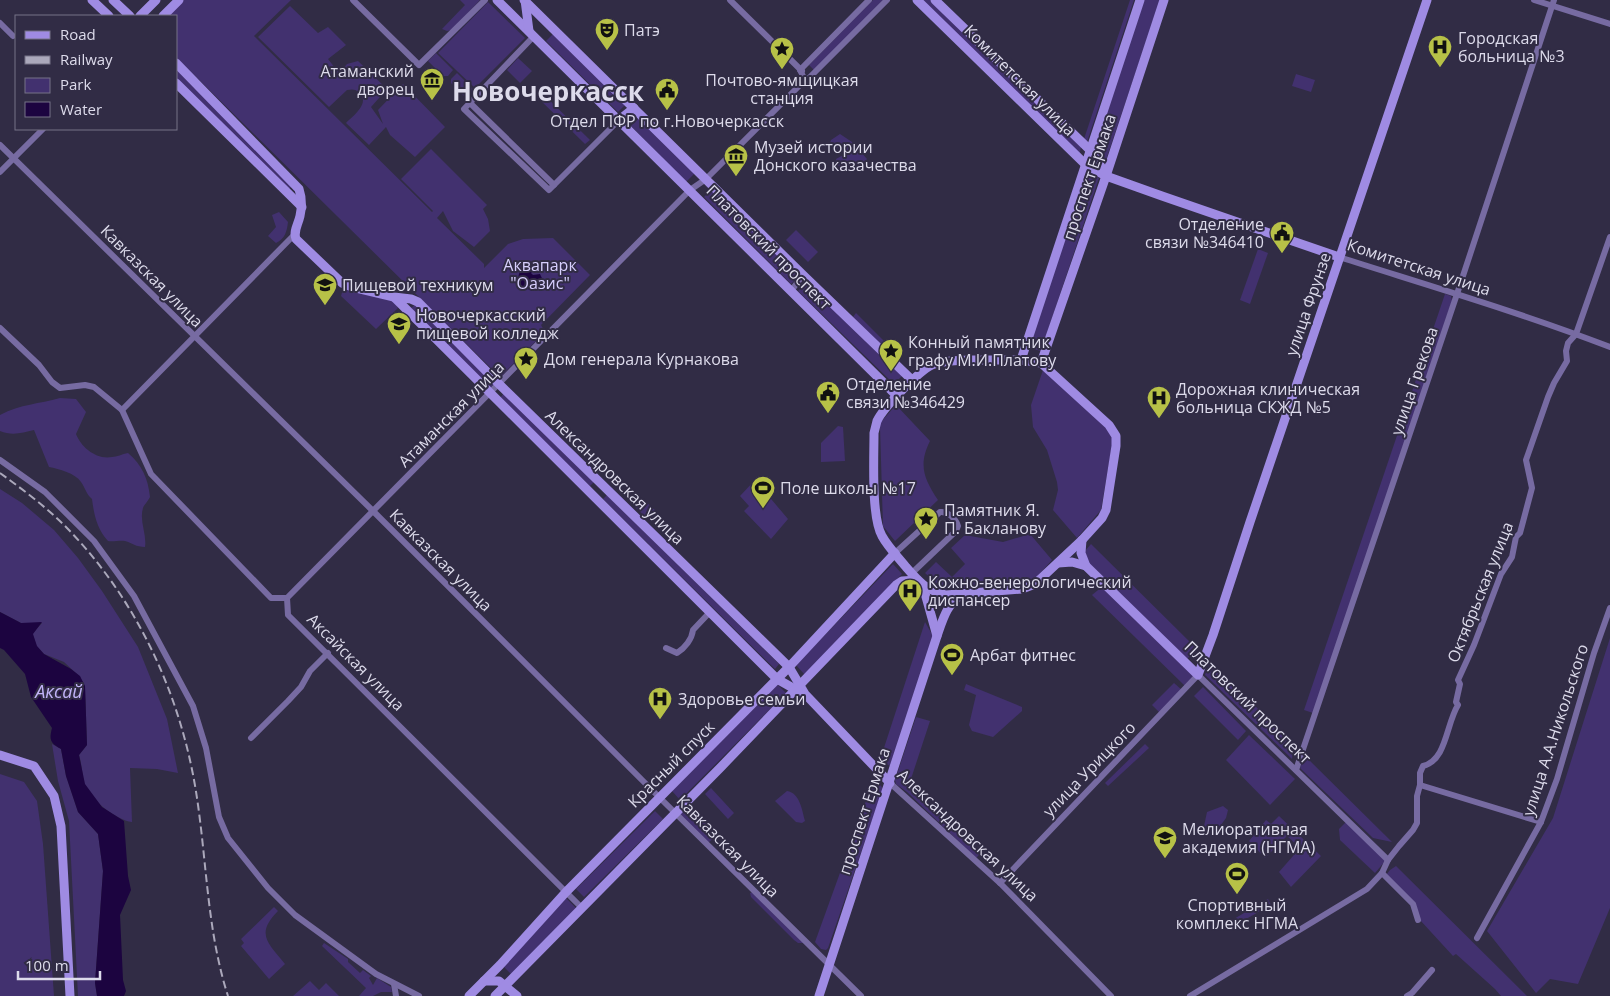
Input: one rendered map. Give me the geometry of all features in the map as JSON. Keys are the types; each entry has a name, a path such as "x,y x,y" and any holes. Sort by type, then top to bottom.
{"street":[{"path":"92,0 108,15"},
{"path":"113,0 129,15"},
{"path":"141,15 156,0"},
{"path":"163,15 178,0"},
{"path":"353,0 419,65 484,0"},
{"name":"Платовский проспект","path":"497,0 897,396"},
{"path":"527,0 531,34 464,109 549,190 619,120 634,108"},
{"name":"Платовский проспект","path":"527,0 706,180 912,380"},
{"path":"730,0 807,79"},
{"path":"800,70 869,0"},
{"name":"Атаманская улица","path":"287,598 690,190 706,180 887,0"},
{"name":"Комитетская улица","path":"917,0 1086,165 1106,176 1340,257 1458,294 1610,347"},
{"name":"Комитетская улица","path":"935,0 1090,150 1106,176"},
{"name":"проспект Ермака","path":"1022,360 1140,0"},
{"name":"проспект Ермака","path":"1041,363 1106,176 1164,0"},
{"name":"улица Фрунзе","path":"1198,674 1213,635 1427,0"},
{"path":"1534,0 1553,3 1610,24"},
{"name":"улица Грекова","path":"1296,770 1458,294 1553,3"},
{"path":"0,23 13,36"},
{"path":"122,410 294,235 302,207 301,193 296,184 178,65"},
{"path":"178,85 302,207"},
{"path":"470,103 554,185"},
{"path":"0,172 42,130"},
{"name":"Кавказская улица","path":"0,145 374,512 861,996"},
{"name":"Александровская улица","path":"294,235 296,240 342,283 418,302 499,384 789,667 801,690 890,783 1000,883 1111,996"},
{"name":"Октябрьская улица","path":"1382,873 1388,860 1417,823 1417,796 1420,786 1420,773 1423,766 1430,764 1442,753 1454,712 1458,705 1456,702 1460,684 1458,680 1474,646 1501,574 1512,557 1516,536 1520,533 1532,488 1526,460 1551,390 1567,361 1566,351 1568,343 1576,334 1610,237"},
{"path":"791,291 803,275"},
{"name":"Александровская улица","path":"394,297 777,679 801,690"},
{"path":"0,328 60,388 85,385 94,387 122,410 151,474 271,598 287,598"},
{"path":"1022,360 1041,363 1109,425 1116,436 1106,510 1102,518 1082,540 1035,584 1029,587 946,595 935,592 917,579 882,536 877,520 874,433 878,421 912,380 932,365 945,361 1022,360"},
{"path":"0,460 45,492 94,540 134,596 193,706 206,748 219,817 228,838 268,888 295,915 376,974 419,996"},
{"path":"495,996 801,690 896,585 902,581 917,579 956,531 958,526 956,521 948,513 940,512 895,553"},
{"path":"1082,540 1081,553 1086,566"},
{"name":"Красный спуск","path":"469,996 566,892 789,667 895,553"},
{"path":"1058,563 1072,562 1086,566"},
{"name":"Платовский проспект","path":"1086,566 1388,860"},
{"path":"917,579 937,636"},
{"name":"проспект Ермака","path":"819,996 937,636 948,606 963,594"},
{"name":"Аксайская улица","path":"287,598 288,614 582,908"},
{"name":"улица А.А.Никольского","path":"1477,938 1541,822 1557,779 1594,653 1610,608"},
{"path":"666,648 677,653 682,650 692,636 692,630 710,612"},
{"path":"251,738 288,701 310,671 328,653"},
{"name":"улица Урицкого","path":"1000,883 1198,674"},
{"path":"0,755 34,766 54,796 61,826 70,996"},
{"path":"1420,786 1541,822"},
{"path":"1190,996 1367,889 1382,873 1412,904 1418,920"},
{"path":"1407,996 1412,993 1432,970"},
{"path":"494,971 505,986"},
{"path":"484,981 499,981 517,996"},
{"path":"394,984 396,996"}],"green space":[{"name":"Аквапарк \"Оазис\"","path":"183,0 291,0 254,36 432,212 401,179 431,149 487,205 483,209 488,219 490,231 474,247 453,231 443,211 437,218 484,264 484,268 508,244 523,239 553,238 590,275 541,325 545,332 500,377 178,59 178,15 168,15"},
{"path":"460,0 480,0 452,30 442,29 465,5"},
{"path":"873,0 883,0 815,71 809,65"},
{"path":"919,0 933,0 1081,147 1079,156"},
{"path":"1130,0 1134,0 1087,142 1084,139"},
{"path":"1141,0 1160,0 1105,163 1091,149"},
{"path":"488,2 525,38 475,88 438,53"},
{"path":"290,6 318,33 328,27 346,45 328,59 339,73 347,64 358,61 387,89 371,107 383,124 378,110 403,84 445,127 415,157 390,135 386,127 369,145 346,123 362,105 363,100 359,92 347,90 329,107 258,37"},
{"path":"554,33 626,104 618,112 546,41"},
{"path":"436,53 453,70 448,76 443,76 428,61"},
{"path":"518,58 532,71 520,83 507,70"},
{"path":"178,71 293,185 289,189 178,80"},
{"path":"457,73 474,90 466,98 451,83 451,79"},
{"path":"1296,74 1315,80 1311,92 1292,86"},
{"path":"538,89 590,140 585,144 533,93"},
{"path":"640,117 695,173 686,182 631,126"},
{"path":"840,134 852,142 867,159 858,171 855,168 846,170 837,165 836,159 845,154 840,148 832,147 830,143 831,140"},
{"path":"1087,170 1099,178 1041,351 1029,348"},
{"path":"712,189 799,276 791,284 704,197"},
{"path":"279,212 288,222 285,234 276,243 268,236 276,227 272,215"},
{"path":"796,230 818,252 808,262 786,240"},
{"path":"1258,249 1268,253 1250,304 1240,300"},
{"path":"807,282 903,375 894,384 798,291"},
{"path":"343,289 394,301 398,308 376,329 341,296"},
{"path":"1445,294 1451,296 1452,301 1313,713 1304,710"},
{"path":"416,304 494,384 490,388 411,308"},
{"path":"856,313 895,352 888,352 853,317"},
{"path":"1043,370 1108,428 1113,439 1101,510 1077,538 1053,510 1058,490 1057,482 1047,450 1033,427 1031,405"},
{"path":"504,393 594,482 590,486 500,398"},
{"path":"60,398 76,399 86,412 76,434 85,448 100,457 116,457 128,453 141,467 148,484 150,497 142,513 145,547 125,541 108,541 101,532 92,499 81,482 71,474 49,467 34,430 13,434 0,431 0,415 23,406"},
{"path":"896,405 930,441 924,457 924,472 938,500 895,541 883,526 880,423"},
{"path":"838,426 843,427 845,461 821,462 821,443"},
{"name":"Поле школы №17","path":"755,480 788,519 771,539 744,511 749,506 740,496"},
{"path":"0,489 22,503 54,530 78,558 102,591 138,647 167,719 178,773 157,769 130,768 132,822 118,817 104,808 91,796 84,783 79,755 87,745 85,687 80,677 64,662 44,654 36,646 32,634 42,623 21,623 0,612"},
{"path":"607,495 779,664 775,669 603,499"},
{"path":"643,499 659,514 651,522 635,507"},
{"path":"1030,534 1052,560 1036,578 1022,582 944,590 925,573 936,562 952,577 965,564 951,548 965,535 1003,542"},
{"path":"1091,544 1197,649 1187,659 1088,562 1085,551"},
{"path":"893,564 902,574 805,675 796,665"},
{"path":"1103,586 1195,675 1185,686 1092,595"},
{"path":"925,622 933,636 890,766 880,760"},
{"path":"1610,638 1610,908 1578,984 1550,979 1536,993 1487,931 1553,818"},
{"path":"1210,662 1294,744 1292,759 1205,675"},
{"path":"1174,683 1182,690 1160,713 1152,705"},
{"path":"777,684 786,693 680,800 672,791"},
{"path":"966,684 1022,707 1022,711 993,737 972,731 969,725 976,695 964,690"},
{"path":"1203,687 1246,731 1238,740 1194,696"},
{"path":"916,717 930,721 909,785 980,854 976,858 907,792 896,784 895,780"},
{"path":"1249,735 1295,779 1270,805 1226,760"},
{"path":"52,744 61,749 66,776 78,812 98,834 103,871 95,983 97,996 78,996 69,821 58,781"},
{"path":"1145,744 1149,748 1108,786 1105,783"},
{"path":"1305,756 1392,842 1373,838 1300,768"},
{"path":"0,774 24,782 37,801 43,844 54,996 0,996"},
{"path":"875,776 883,789 828,948 826,950 821,949 815,942"},
{"path":"711,788 734,813 728,819 705,794"},
{"path":"787,791 798,798 805,821 802,823 796,822 775,801"},
{"path":"688,806 717,835 708,843 680,814"},
{"path":"1223,806 1228,810 1226,818 1215,833 1210,833 1204,826 1207,812"},
{"path":"655,811 663,819 584,897 576,889"},
{"path":"1279,816 1321,856 1291,887 1279,872 1300,848 1287,836 1265,858 1249,841 1266,820 1271,824"},
{"path":"1347,821 1386,860 1375,873 1340,840 1339,829"},
{"path":"1396,866 1527,996 1501,996 1456,954 1453,956 1420,920 1415,903 1386,875"},
{"path":"753,892 804,943 798,943 794,940 751,897 750,893"},
{"path":"566,898 576,908 511,974 502,965"},
{"path":"1268,899 1271,905 1230,928 1227,923"},
{"path":"274,907 278,911 267,926 266,938 285,964 269,979 241,946 244,943 241,939"},
{"path":"324,943 348,959 348,962 360,973 363,970 371,976 369,978 373,985 377,978 391,987 392,992 381,992 373,996 359,996 366,988 322,946"},
{"path":"310,981 319,990 326,983 339,996 293,996"}],"water":[{"path":"533,265 534,270 531,273 533,275 540,274 546,287 532,291 522,286 519,275 522,270"},
{"name":"Аксай","path":"0,612 21,623 42,622 33,634 37,646 44,654 80,676 85,686 87,745 79,755 85,784 102,807 124,821 128,876 131,890 120,915 123,980 126,991 124,996 97,996 95,983 103,871 98,834 78,812 66,776 61,749 51,741 52,728 31,697 25,674 0,648"}],"railway":[{"path":"0,473 50,512 91,555 115,587 136,620 154,655 182,728 191,766 198,805 212,925 221,973 228,996"}],"place":[{"name":"Патэ","path":"607,51"},
{"name":"Городская больница №3","path":"1440,68"},
{"name":"Почтово-ямщицкая станция","path":"782,70"},
{"name":"Атаманский дворец","path":"432,101"},
{"name":"Отдел ПФР по г.Новочеркасск","path":"667,111"},
{"name":"Музей истории Донского казачества","path":"736,177"},
{"name":"Отделение связи №346410","path":"1282,254"},
{"name":"Пищевой техникум","path":"325,306"},
{"name":"Новочеркасский пищевой колледж","path":"399,345"},
{"name":"Конный памятник графу М.И.Платову","path":"891,372"},
{"name":"Дом генерала Курнакова","path":"526,380"},
{"name":"Отделение связи №346429","path":"828,414"},
{"name":"Дорожная клиническая больница СКЖД №5","path":"1159,419"},
{"name":"Поле школы №17","path":"763,509"},
{"name":"Памятник Я. П. Бакланову","path":"926,540"},
{"name":"Кожно-венерологический диспансер","path":"910,612"},
{"name":"Арбат фитнес","path":"952,676"},
{"name":"Здоровье семьи","path":"660,720"},
{"name":"Мелиоративная академия (НГМА)","path":"1165,859"},
{"name":"Спортивный комплекс НГМА","path":"1237,895"}],"district":[{"name":"Новочеркасск","path":"548,92"}]}
